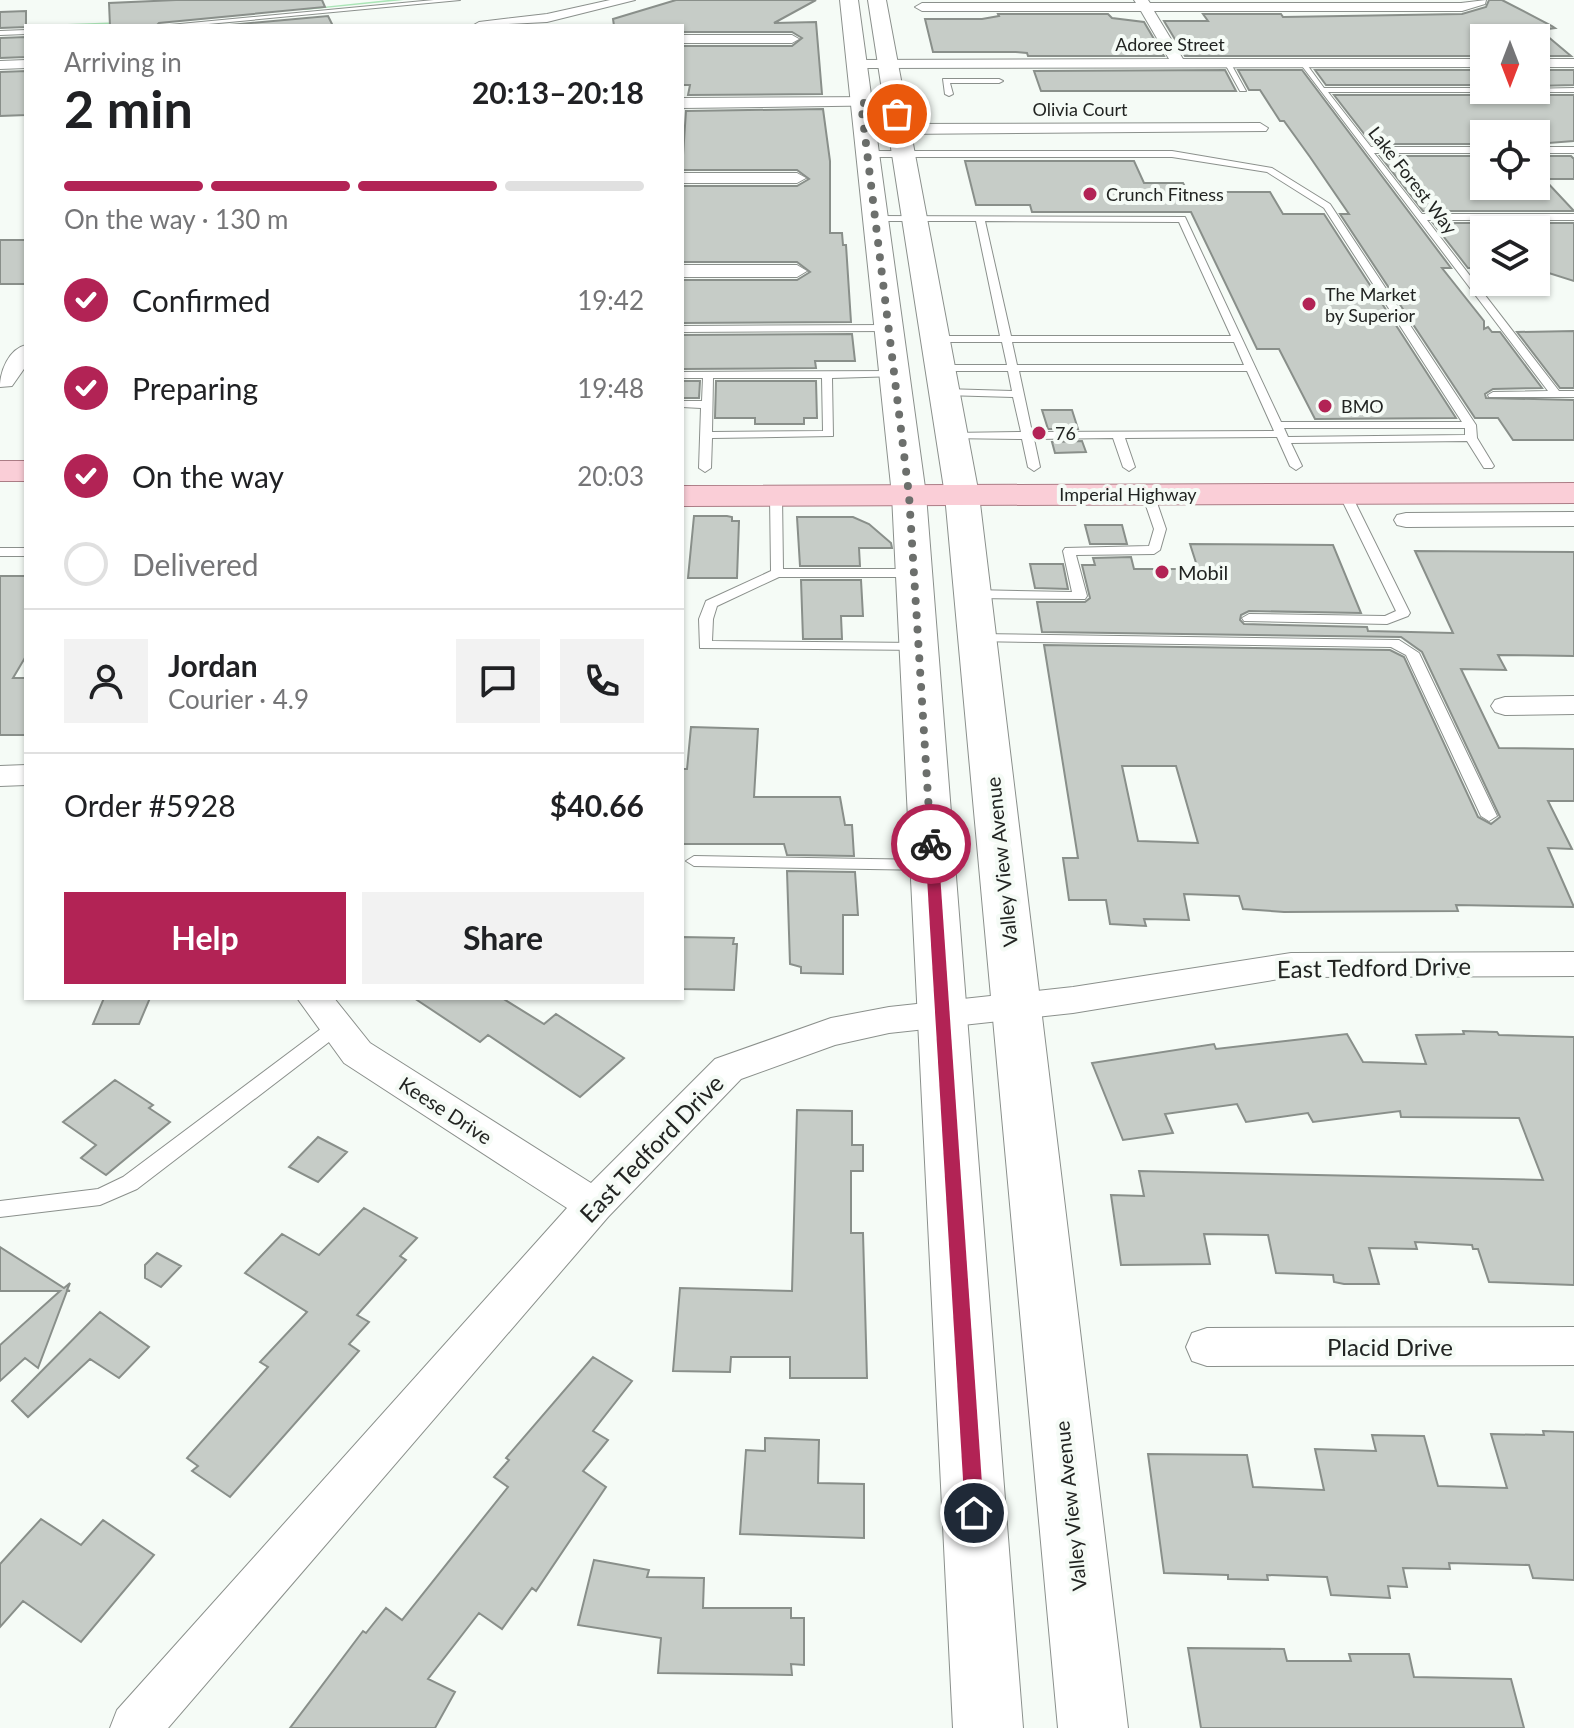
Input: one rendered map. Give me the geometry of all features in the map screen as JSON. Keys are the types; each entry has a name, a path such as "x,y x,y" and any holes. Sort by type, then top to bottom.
{"main road":[{"path":"849,0 907,481 988,1728"},
{"name":"Valley View Avenue","path":"877,0 956,466 1093,1728"},
{"name":"Imperial Highway","path":"684,496 776,496 907,481 956,466 1129,467 1285,441 1487,466 1574,466"},
{"name":"Imperial Highway","path":"956,466 1148,494 1345,494 1487,466 1574,493"},
{"name":"Imperial Highway","path":"694,468 907,481"},
{"path":"0,471 24,471"},
{"path":"0,498 24,498"}],"street":[{"path":"516,24 554,22 628,0"},
{"path":"922,7 1319,3 1462,7 1480,0"},
{"path":"1142,3 1179,64"},
{"path":"684,39 792,39"},
{"name":"Adoree Street","path":"856,64 1470,63"},
{"path":"1550,63 1574,63"},
{"path":"0,65 24,64"},
{"path":"684,103 895,102"},
{"name":"Olivia Court","path":"899,129 1260,128"},
{"path":"684,178 797,178"},
{"path":"684,271 797,271"},
{"path":"10,381 24,355"},
{"path":"1406,520 1574,519"},
{"path":"1505,706 1574,705"},
{"path":"0,776 24,775"},
{"name":"East Tedford Drive","path":"135,1728 594,1205 728,1069 831,1032 889,1020 1016,1007 1291,965 1574,964"},
{"name":"Keese Drive","path":"325,1012 357,1053 594,1205"},
{"name":"Placid Drive","path":"1207,1347 1574,1346"}],"lane":[{"path":"186,24 457,0"},
{"path":"0,33 24,32"},
{"path":"994,64 1004,94"},
{"path":"1227,64 1243,89"},
{"name":"Lake Forest Way","path":"1302,64 1423,217 1556,394"},
{"path":"949,94 945,77 999,81"},
{"path":"1322,90 1574,90"},
{"path":"1369,150 1470,150"},
{"path":"1550,150 1574,150"},
{"path":"867,154 1172,154 1269,170 1327,206 1470,425 1487,466"},
{"path":"1423,217 1574,217"},
{"path":"875,218 1182,219 1285,441"},
{"path":"980,218 1034,467"},
{"path":"684,329 889,328"},
{"path":"935,339 1237,339"},
{"path":"942,380 1011,368 1251,368"},
{"path":"684,375 894,374"},
{"path":"694,468 706,435 708,375"},
{"path":"706,435 829,434 827,375"},
{"path":"942,380 1017,394"},
{"path":"1493,395 1574,394"},
{"path":"684,404 707,405"},
{"path":"956,466 1025,435 1285,441 1470,425"},
{"path":"1118,435 1129,467"},
{"path":"972,594 1080,596 1069,551 1154,550 1160,529 1148,494"},
{"path":"1249,618 1387,620 1403,613 1345,494"},
{"path":"776,496 777,573"},
{"path":"0,552 24,552"},
{"path":"914,573 777,573 711,604 706,619 705,645 919,647"},
{"path":"977,638 1394,643 1412,653 1489,816"},
{"path":"694,861 933,865"},
{"path":"0,1209 100,1197 130,1183 325,1012"}],"building":[{"path":"322,0 325,7 158,24 110,24 109,3"},
{"path":"676,0 816,0 774,23 816,22 822,94 688,95 690,85 684,85 684,46 792,46 802,38 792,32 684,32 684,24 614,24 613,19"},
{"path":"1489,0 1502,0 1547,24 1470,24 1470,56 1185,56 1164,21 1208,21 1203,14 1281,14 1283,17 1462,14 1486,7"},
{"path":"26,11 26,24 24,27 0,28 0,12"},
{"path":"998,14 1108,14 1112,18 1144,22 1164,56 933,52 925,19 982,19"},
{"path":"328,16 332,24 241,24"},
{"path":"24,37 24,57 0,58 0,38"},
{"path":"1550,38 1571,56 1550,56"},
{"path":"1225,70 1236,91 1041,91 1034,71"},
{"path":"1238,70 1302,70 1451,268 1442,268 1484,321 1484,329 1488,327 1492,332 1500,332 1542,388 1493,389 1485,394 1486,398 1574,400 1574,440 1513,440 1498,418 1475,418 1340,214 1349,214 1284,121 1280,121 1260,90 1249,90"},
{"path":"1315,70 1470,70 1470,85 1326,85"},
{"path":"1550,70 1574,70 1574,85 1550,86"},
{"path":"24,71 24,115 0,116 0,72"},
{"path":"1334,95 1470,95 1470,104 1550,104 1550,95 1574,95 1574,141 1550,143 1550,120 1470,120 1470,144 1372,144"},
{"path":"823,109 830,161 830,233 842,233 843,245 846,245 851,322 684,323 684,280 797,280 810,272 797,262 684,262 684,186 797,186 809,179 797,170 684,170 686,111"},
{"path":"1380,156 1470,156 1470,200 1550,200 1550,185 1574,211 1423,211"},
{"path":"1550,156 1571,156 1574,159 1574,179 1550,179"},
{"path":"965,161 1134,161 1144,183 1183,183 1188,192 1270,192 1283,214 1324,214 1456,418 1315,419 1279,349 1257,349 1191,212 1032,212 1030,205 976,205"},
{"path":"1433,223 1470,223 1468,268"},
{"path":"1550,223 1574,223 1574,281 1550,273"},
{"path":"0,240 24,240 24,284 0,284"},
{"path":"1574,331 1574,388 1560,388 1517,332"},
{"path":"852,334 855,361 815,361 816,368 684,369 684,335"},
{"path":"684,381 700,381 699,398 684,398"},
{"path":"716,381 816,381 817,418 804,418 804,424 755,424 755,418 715,418"},
{"path":"1042,410 1072,410 1078,429 1048,429"},
{"path":"1082,441 1086,452 1055,453 1052,442"},
{"path":"694,516 727,516 732,517 732,521 739,521 737,578 688,578"},
{"path":"797,517 853,517 869,524 891,543 892,548 859,548 860,566 800,566"},
{"path":"1085,525 1122,525 1127,544 1090,544"},
{"path":"1190,544 1333,545 1361,613 1249,611 1241,615 1240,620 1244,624 1453,633 1415,551 1574,552 1574,656 1498,655 1506,670 1461,669 1499,748 1574,749 1574,801 1548,801 1572,849 1548,848 1574,907 1456,905 1458,911 1284,912 1243,909 1239,896 1184,894 1189,920 1144,919 1146,926 1110,924 1106,900 1069,900 1063,858 1078,858 1044,645 1390,650 1404,657 1478,817 1491,824 1500,817 1422,652 1401,637 1042,632 1037,602 1085,602 1090,598 1082,565 1095,565 1093,558 1131,557 1134,569 1198,569","holes":["1122,766 1176,766 1198,843 1138,841"]},
{"path":"1030,564 1063,564 1068,589 1035,588"},
{"path":"0,576 24,576 24,659 13,678 24,678 24,735 0,735"},
{"path":"801,580 861,580 863,616 841,616 842,639 803,639"},
{"path":"691,727 758,729 754,797 840,797 845,825 852,825 854,856 787,855 784,844 684,844 684,769 687,769"},
{"path":"787,871 855,872 858,915 843,915 843,974 801,973 801,967 790,964"},
{"path":"684,937 734,938 733,944 737,944 734,990 684,989"},
{"path":"103,1000 149,1000 139,1024 93,1024"},
{"path":"417,1000 505,1000 544,1024 556,1014 624,1058 580,1097 488,1035 480,1042"},
{"path":"1463,1031 1574,1037 1574,1285 1489,1282 1478,1249 1473,1249 1472,1245 1415,1242 1417,1249 1369,1248 1379,1284 1344,1284 1334,1282 1333,1275 1276,1273 1268,1235 1204,1234 1210,1264 1121,1265 1111,1195 1144,1196 1139,1171 1543,1180 1519,1118 1401,1117 1400,1111 1313,1122 1308,1113 1246,1122 1237,1104 1165,1114 1173,1133 1123,1140 1092,1063 1214,1044 1216,1049 1347,1034 1363,1062 1426,1064 1416,1035 1464,1034"},
{"path":"115,1080 153,1105 149,1108 170,1122 106,1175 81,1158 96,1145 63,1122"},
{"path":"797,1110 852,1111 852,1145 863,1145 863,1171 851,1171 851,1233 863,1233 867,1378 790,1378 790,1357 731,1357 730,1372 673,1371 680,1288 792,1291"},
{"path":"318,1137 347,1152 318,1182 289,1167"},
{"path":"364,1208 417,1238 400,1256 406,1260 357,1315 369,1322 349,1344 359,1351 230,1497 192,1471 198,1466 187,1458 268,1367 260,1362 307,1312 245,1273 282,1234 319,1255"},
{"path":"0,1247 64,1288 70,1283 67,1290 70,1291 67,1291 38,1368 25,1358 0,1381 0,1345 60,1291 0,1291"},
{"path":"157,1253 181,1266 161,1287 145,1278 145,1265"},
{"path":"100,1312 149,1347 119,1378 90,1359 28,1417 12,1401"},
{"path":"593,1357 632,1381 593,1431 608,1440 583,1471 606,1487 536,1591 532,1588 502,1629 479,1613 428,1679 455,1692 435,1728 290,1728 363,1631 366,1633 386,1608 402,1620 508,1487 494,1477 509,1460 506,1458"},
{"path":"1543,1431 1574,1432 1574,1580 1533,1578 1529,1565 1449,1563 1450,1569 1403,1568 1407,1587 1388,1586 1390,1598 1331,1595 1327,1577 1267,1575 1268,1580 1164,1573 1148,1454 1247,1455 1253,1487 1324,1490 1315,1449 1376,1451 1372,1435 1424,1436 1438,1486 1507,1488 1491,1434 1544,1435"},
{"path":"765,1438 819,1440 818,1483 864,1484 864,1538 740,1534 746,1450 765,1451"},
{"path":"41,1519 81,1545 103,1520 154,1555 81,1642 23,1601 0,1627 0,1564"},
{"path":"594,1560 649,1570 647,1577 704,1578 703,1608 791,1608 791,1618 804,1618 804,1665 791,1664 792,1675 658,1673 661,1638 578,1625"},
{"path":"1188,1648 1284,1649 1287,1661 1351,1661 1349,1654 1409,1654 1414,1677 1511,1679 1524,1728 1201,1728"}],"waterway":[{"path":"305,9 402,0"},
{"path":"95,24 122,23"}],"way so far":[{"path":"897,114 895,102 861,103 909,495 931,844"}],"place":[{"name":"Crunch Fitness","path":"1090,194"},
{"name":"The Market by Superior","path":"1309,304"},
{"name":"BMO","path":"1325,406"},
{"name":"76","path":"1039,433"},
{"name":"Mobil","path":"1162,572"}],"route":[{"path":"931,844 974,1513"}]}
